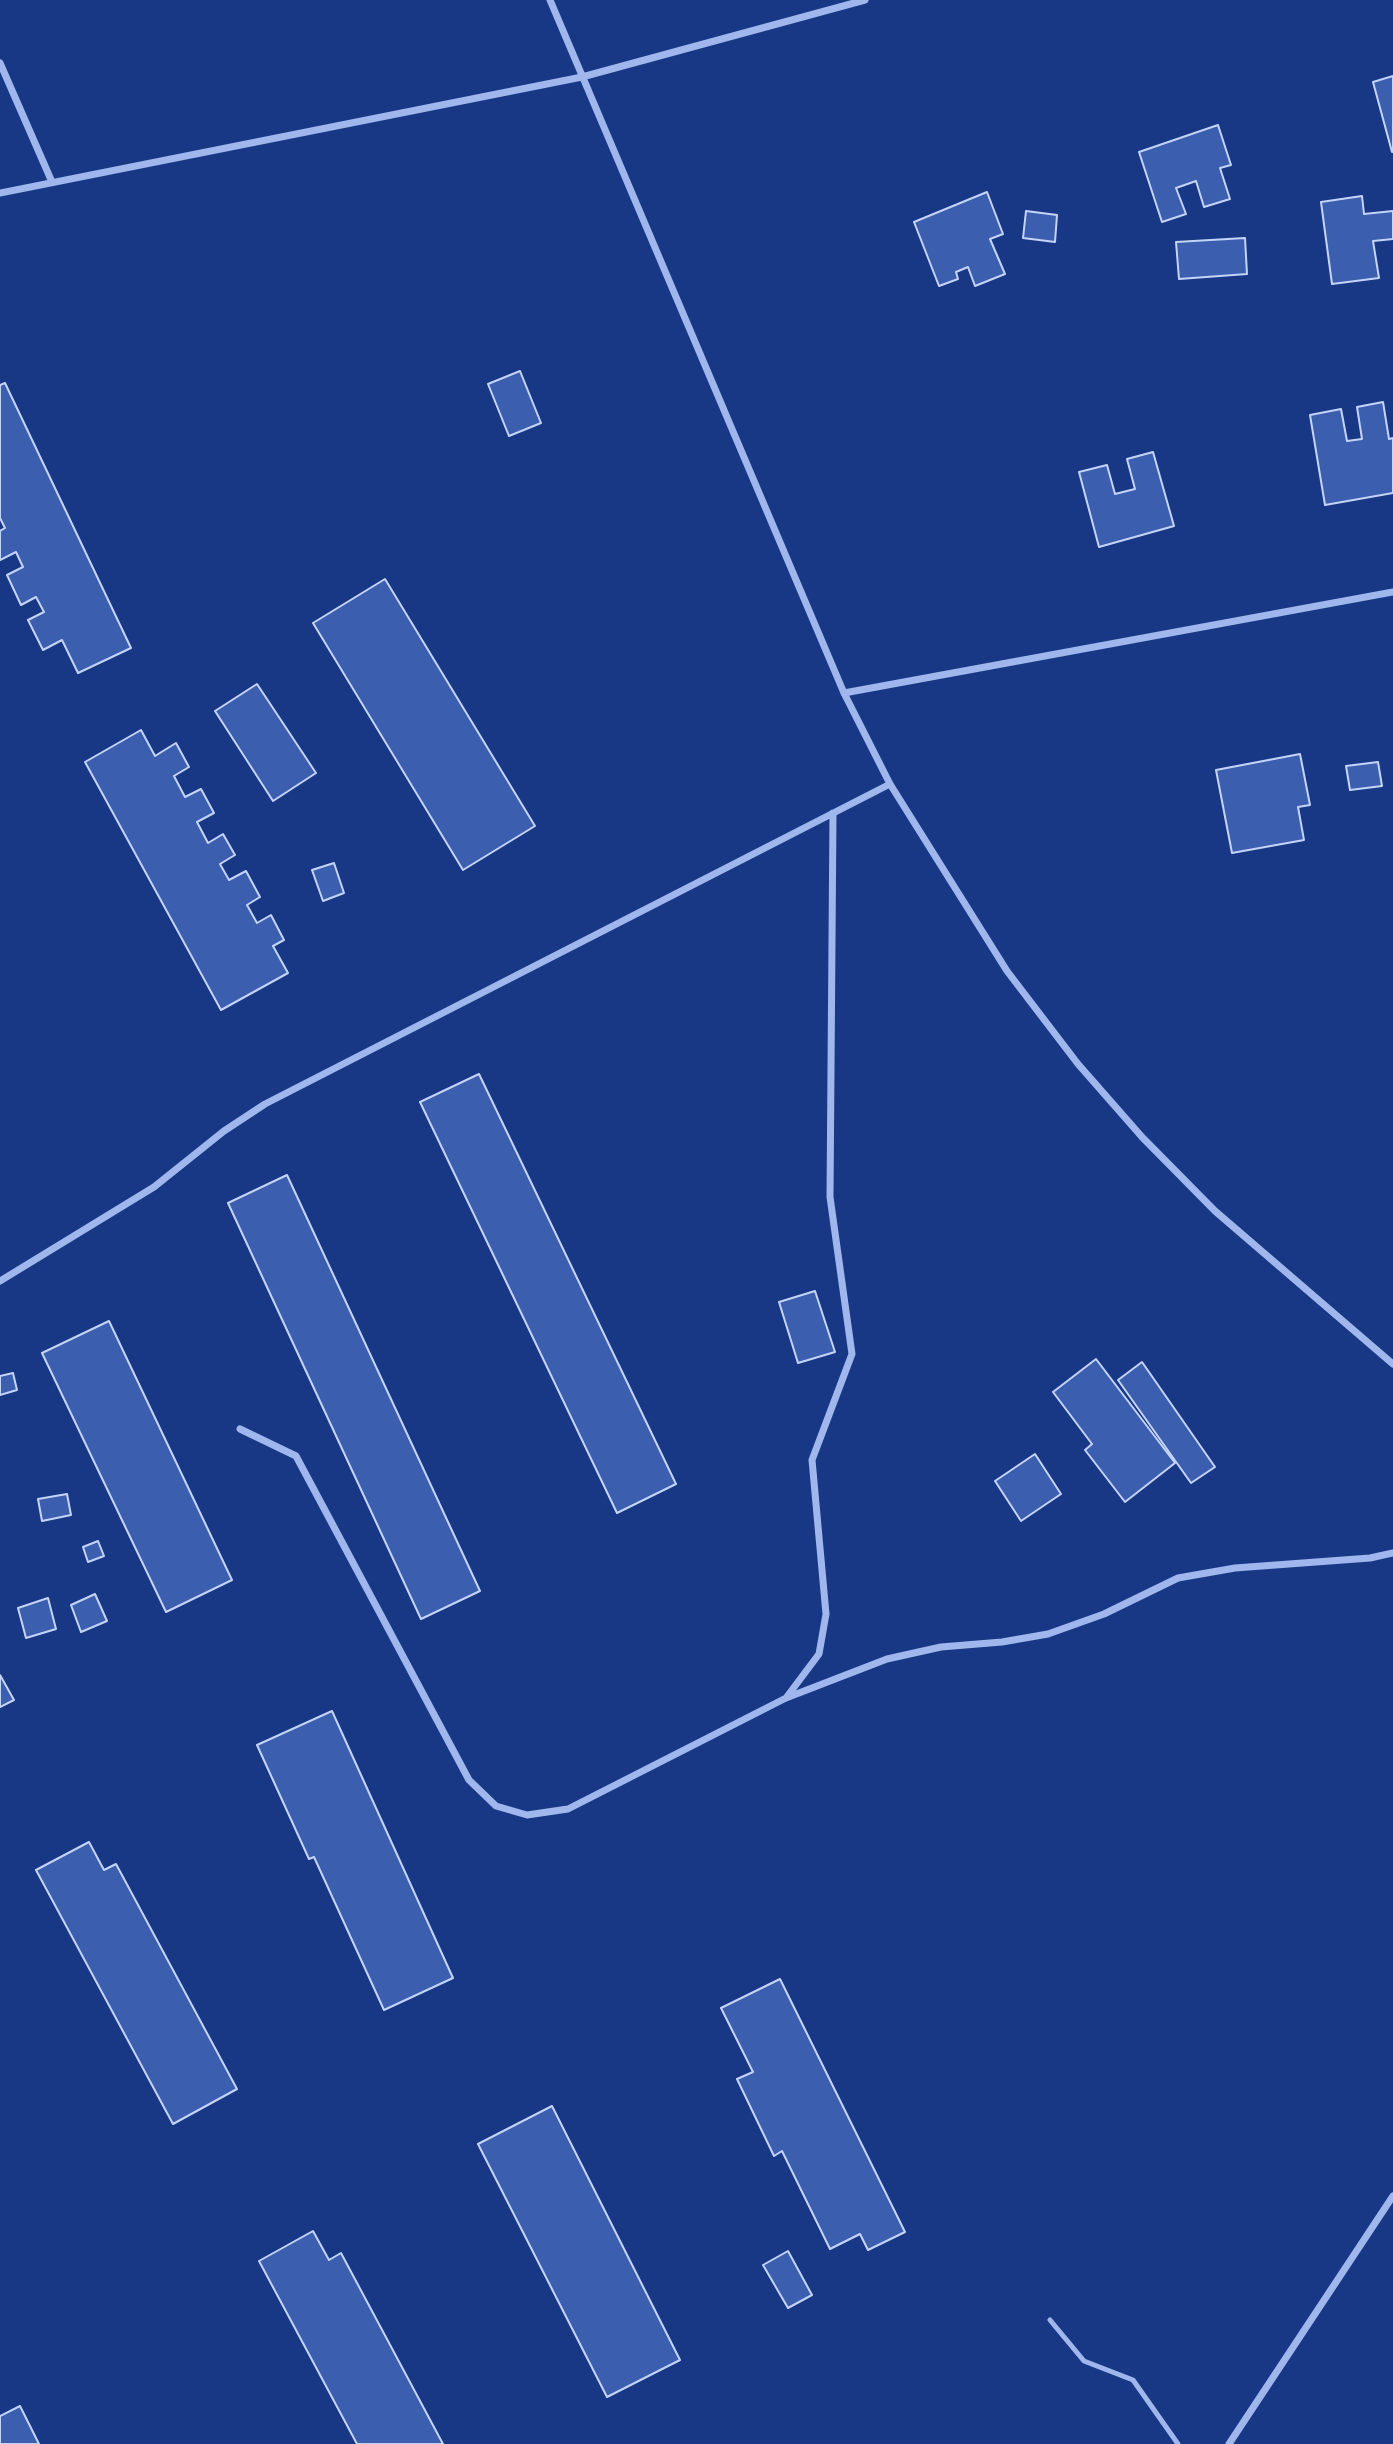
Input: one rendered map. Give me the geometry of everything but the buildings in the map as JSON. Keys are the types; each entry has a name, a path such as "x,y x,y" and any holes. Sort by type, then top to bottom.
{"street":[{"path":"550,0 844,693 890,784 1007,971 1078,1065 1142,1137 1215,1211 1393,1364"},
{"path":"0,193 582,76 865,0"},
{"path":"0,63 52,183"},
{"path":"844,693 1393,592"},
{"path":"0,1281 154,1187 224,1130 265,1104 890,784"},
{"path":"786,1698 819,1654 826,1614 812,1460 852,1354 830,1197 833,813"},
{"path":"240,1429 296,1456 468,1780 496,1806 527,1815 568,1809 786,1698 887,1659 940,1647 1002,1642 1048,1634 1104,1614 1178,1578 1235,1569 1370,1558 1393,1553"},
{"path":"1229,2444 1393,2196"}],"lane":[{"path":"1050,2320 1084,2361 1133,2380 1178,2444"}]}
